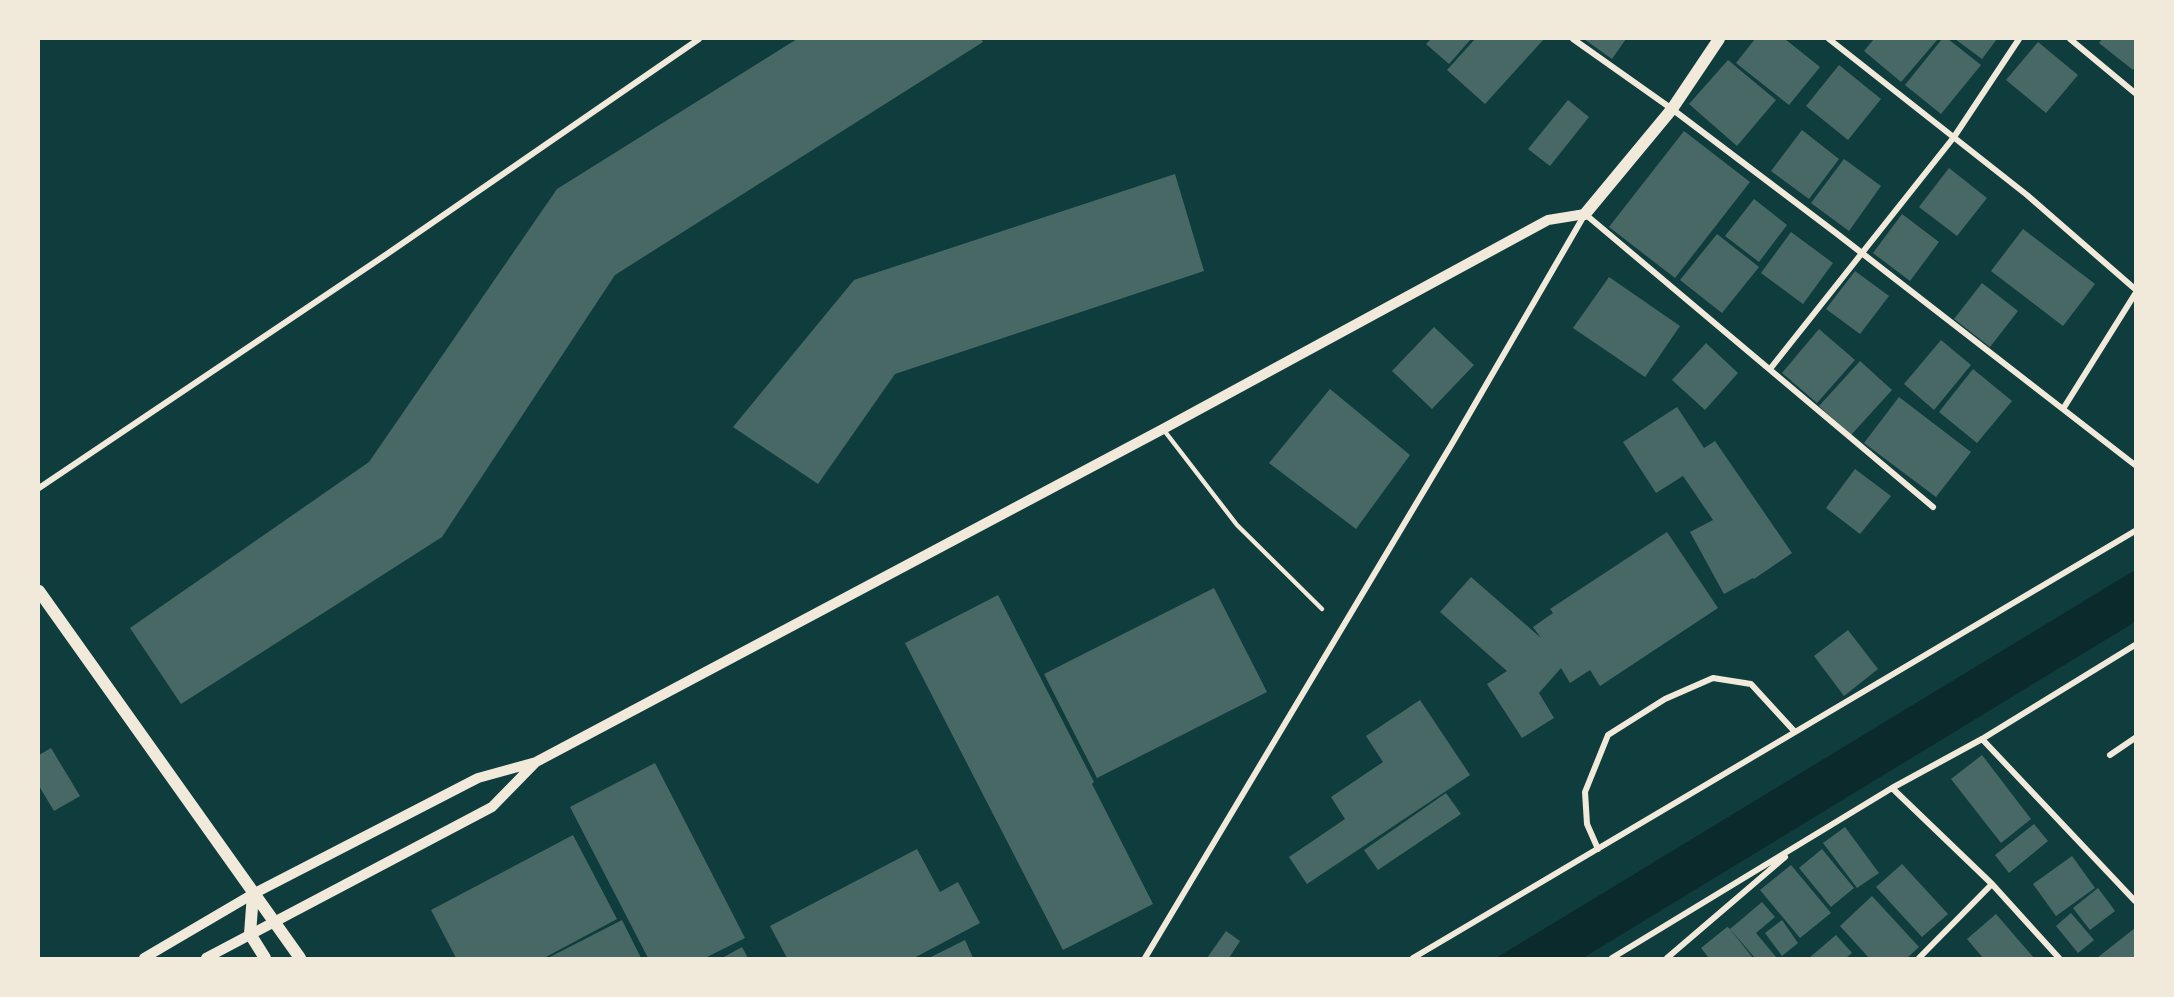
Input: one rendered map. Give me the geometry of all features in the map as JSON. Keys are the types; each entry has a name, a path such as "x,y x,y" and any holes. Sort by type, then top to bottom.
{"main road":[{"path":"1585,214 1672,109 1719,39"},
{"path":"39,591 300,958"},
{"path":"253,894 250,934 265,958"}],"street":[{"path":"39,488 387,254 699,39"},
{"path":"1573,39 1672,109 2135,465"},
{"path":"1829,39 2027,195 2135,289"},
{"path":"1770,369 1954,137 2019,39"},
{"path":"2070,39 2135,93"},
{"path":"1145,958 1447,452 1585,214"},
{"path":"144,958 253,894 478,778 536,762 1163,429 1548,220 1585,214 1933,507"},
{"path":"2063,409 2135,294"},
{"path":"1413,958 2135,531"},
{"path":"1612,958 1892,788 1982,739 2135,645"},
{"path":"1598,849 1587,824 1585,792 1608,735 1665,699 1713,678 1751,684 1796,732"},
{"path":"2110,754 2135,738"},
{"path":"1982,739 2135,901"},
{"path":"206,958 274,920 492,807 536,762"},
{"path":"1892,788 1992,884 2059,958"},
{"path":"1667,958 1800,844"},
{"path":"1919,958 1992,884"}],"lane":[{"path":"1163,429 1237,525 1322,609"}],"water":[{"path":"2135,570 2135,622 1583,958 1496,958"}],"building":[{"path":"797,39 981,39 983,42 615,275 442,537 181,704 130,628 369,462 557,189"},
{"path":"1431,39 1471,39 1449,64 1426,44"},
{"path":"1475,39 1544,39 1485,104 1447,70"},
{"path":"1584,39 1626,39 1612,59"},
{"path":"1755,39 1785,39 1820,67 1789,105 1736,63"},
{"path":"1874,39 1938,39 1901,82 1864,51"},
{"path":"1942,39 1948,39 1981,65 1941,114 1905,85"},
{"path":"1955,39 1997,39 1982,59"},
{"path":"2102,39 2135,39 2135,67 2133,70 2099,43"},
{"path":"2038,42 2078,75 2046,113 2006,80"},
{"path":"1728,60 1776,100 1737,146 1689,104"},
{"path":"1839,65 1881,99 1848,140 1806,106"},
{"path":"1568,100 1589,117 1550,166 1528,149"},
{"path":"1802,130 1839,159 1809,199 1771,171"},
{"path":"1684,131 1750,182 1675,278 1609,227"},
{"path":"1844,159 1881,186 1849,231 1811,203"},
{"path":"1949,168 1987,198 1957,236 1919,207"},
{"path":"1175,174 1204,271 895,374 818,484 733,427 854,280"},
{"path":"1754,199 1787,225 1759,262 1725,236"},
{"path":"1902,214 1939,242 1910,281 1873,253"},
{"path":"2023,229 2095,284 2063,326 1991,271"},
{"path":"1791,232 1833,263 1803,304 1761,273"},
{"path":"1717,234 1759,267 1722,313 1680,280"},
{"path":"1855,271 1889,296 1860,334 1826,309"},
{"path":"1609,277 1680,326 1645,377 1573,328"},
{"path":"1982,283 2018,311 1990,347 1954,319"},
{"path":"1434,327 1474,365 1432,409 1392,371"},
{"path":"1819,329 1855,360 1817,403 1782,373"},
{"path":"1941,340 1971,365 1934,410 1904,384"},
{"path":"1706,343 1738,373 1705,410 1672,380"},
{"path":"1860,361 1892,390 1851,435 1819,406"},
{"path":"1973,369 2012,401 1977,443 1939,412"},
{"path":"1330,389 1410,455 1356,529 1269,463"},
{"path":"1899,397 1971,452 1936,497 1864,443"},
{"path":"1677,407 1704,448 1715,441 1792,553 1754,579 1724,594 1690,532 1713,520 1683,476 1656,493 1623,442"},
{"path":"1855,469 1891,496 1860,534 1826,508"},
{"path":"1667,532 1718,608 1600,686 1590,670 1570,683 1561,668 1539,693 1554,718 1522,738 1487,684 1507,671 1440,612 1471,577 1541,638 1533,627 1553,613 1550,609"},
{"path":"1214,588 1267,692 1097,778 1044,674"},
{"path":"998,595 1094,782 1092,784 1153,904 1063,950 905,643"},
{"path":"1848,630 1878,669 1844,696 1814,656"},
{"path":"1420,700 1470,775 1307,884 1289,857 1345,819 1331,797 1383,762 1366,736"},
{"path":"51,748 80,796 54,811 39,786 39,755"},
{"path":"1982,755 2031,819 2001,843 1951,779"},
{"path":"655,763 745,938 705,958 648,958 570,807"},
{"path":"1446,793 1461,814 1378,870 1364,850"},
{"path":"2034,824 2048,841 2009,873 1995,855"},
{"path":"1845,827 1879,873 1857,888 1823,843"},
{"path":"573,835 617,919 544,958 456,958 431,910"},
{"path":"917,849 940,892 958,882 980,923 914,958 787,958 770,926"},
{"path":"1822,849 1854,888 1831,907 1799,868"},
{"path":"2072,856 2095,888 2056,916 2033,884"},
{"path":"1902,864 1948,914 1922,937 1876,887"},
{"path":"1791,865 1831,913 1800,938 1760,890"},
{"path":"2098,888 2115,911 2090,930 2073,908"},
{"path":"1872,896 1919,947 1907,958 1869,958 1840,926"},
{"path":"1762,902 1775,917 1756,933 1775,958 1755,958 1730,929"},
{"path":"2071,913 2094,940 2078,953 2056,926"},
{"path":"1996,914 2034,958 1983,958 1967,939"},
{"path":"622,920 641,958 548,958"},
{"path":"1782,920 1798,943 1782,956 1765,933"},
{"path":"1727,927 1753,958 1709,958 1701,948"},
{"path":"2135,928 2135,958 2097,958"},
{"path":"1226,931 1240,941 1229,958 1207,958"},
{"path":"1836,935 1852,953 1846,958 1809,958"},
{"path":"965,940 973,958 929,958"},
{"path":"742,947 748,958 722,958"}]}
